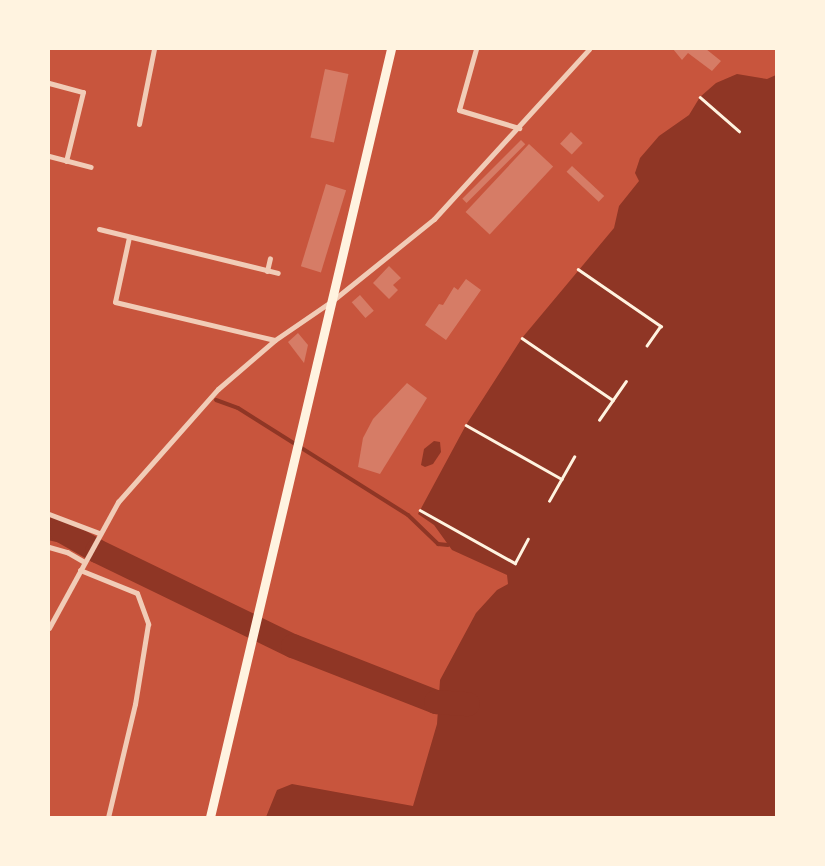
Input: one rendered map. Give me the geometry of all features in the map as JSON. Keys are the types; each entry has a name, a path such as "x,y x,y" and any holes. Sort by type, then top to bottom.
{"main road":[{"path":"210,817 391,49"}],"street":[{"path":"139,124 154,49"},
{"path":"476,49 459,110 519,128"},
{"path":"49,628 98,535 118,502 200,409 275,340 332,301 434,219 589,49"},
{"path":"49,83 83,92 66,161"},
{"path":"49,156 91,167"},
{"path":"99,229 278,273"},
{"path":"128,236 115,302 275,340"},
{"path":"267,271 270,258"},
{"path":"49,514 98,535"},
{"path":"49,547 85,560"},
{"path":"80,570 137,594 148,624 135,704 108,817"}],"path":[{"path":"700,98 739,131"},
{"path":"578,268 661,326 647,346"},
{"path":"522,338 613,400"},
{"path":"599,420 626,381"},
{"path":"466,425 562,479"},
{"path":"549,501 574,457"},
{"path":"420,510 515,563 528,539"}],"shaded area":[{"path":"737,74 767,79 776,75 776,817 266,817 277,790 292,784 413,806 437,724 440,680 476,613 497,590 508,584 507,575 452,550 434,525 418,514 466,425 522,338 614,228 619,206 639,181 635,173 640,158 659,136 689,115 700,97 716,83"},
{"path":"434,441 440,442 441,452 433,464 425,467 421,465 424,449"}],"building":[{"path":"673,49 706,49 721,61 712,71 688,53 682,60"},
{"path":"325,69 348,74 334,142 310,137"},
{"path":"571,132 583,143 572,155 560,144"},
{"path":"521,140 525,144 467,203 462,199"},
{"path":"529,144 553,167 490,235 466,212"},
{"path":"572,166 604,196 599,202 567,172"},
{"path":"326,184 346,190 321,272 301,266"},
{"path":"389,266 401,278 393,285 398,290 389,299 373,283"},
{"path":"466,279 481,290 446,340 425,325 439,304 443,305 454,287 458,290"},
{"path":"360,295 374,311 365,318 352,302"},
{"path":"298,333 308,345 304,363 288,342"},
{"path":"407,383 427,398 380,474 358,467 363,438 373,419"}],"waterway":[{"path":"216,400 238,408 408,515 438,544 448,545"},
{"path":"49,528 62,531 97,551 293,646 436,702 468,704"}]}
